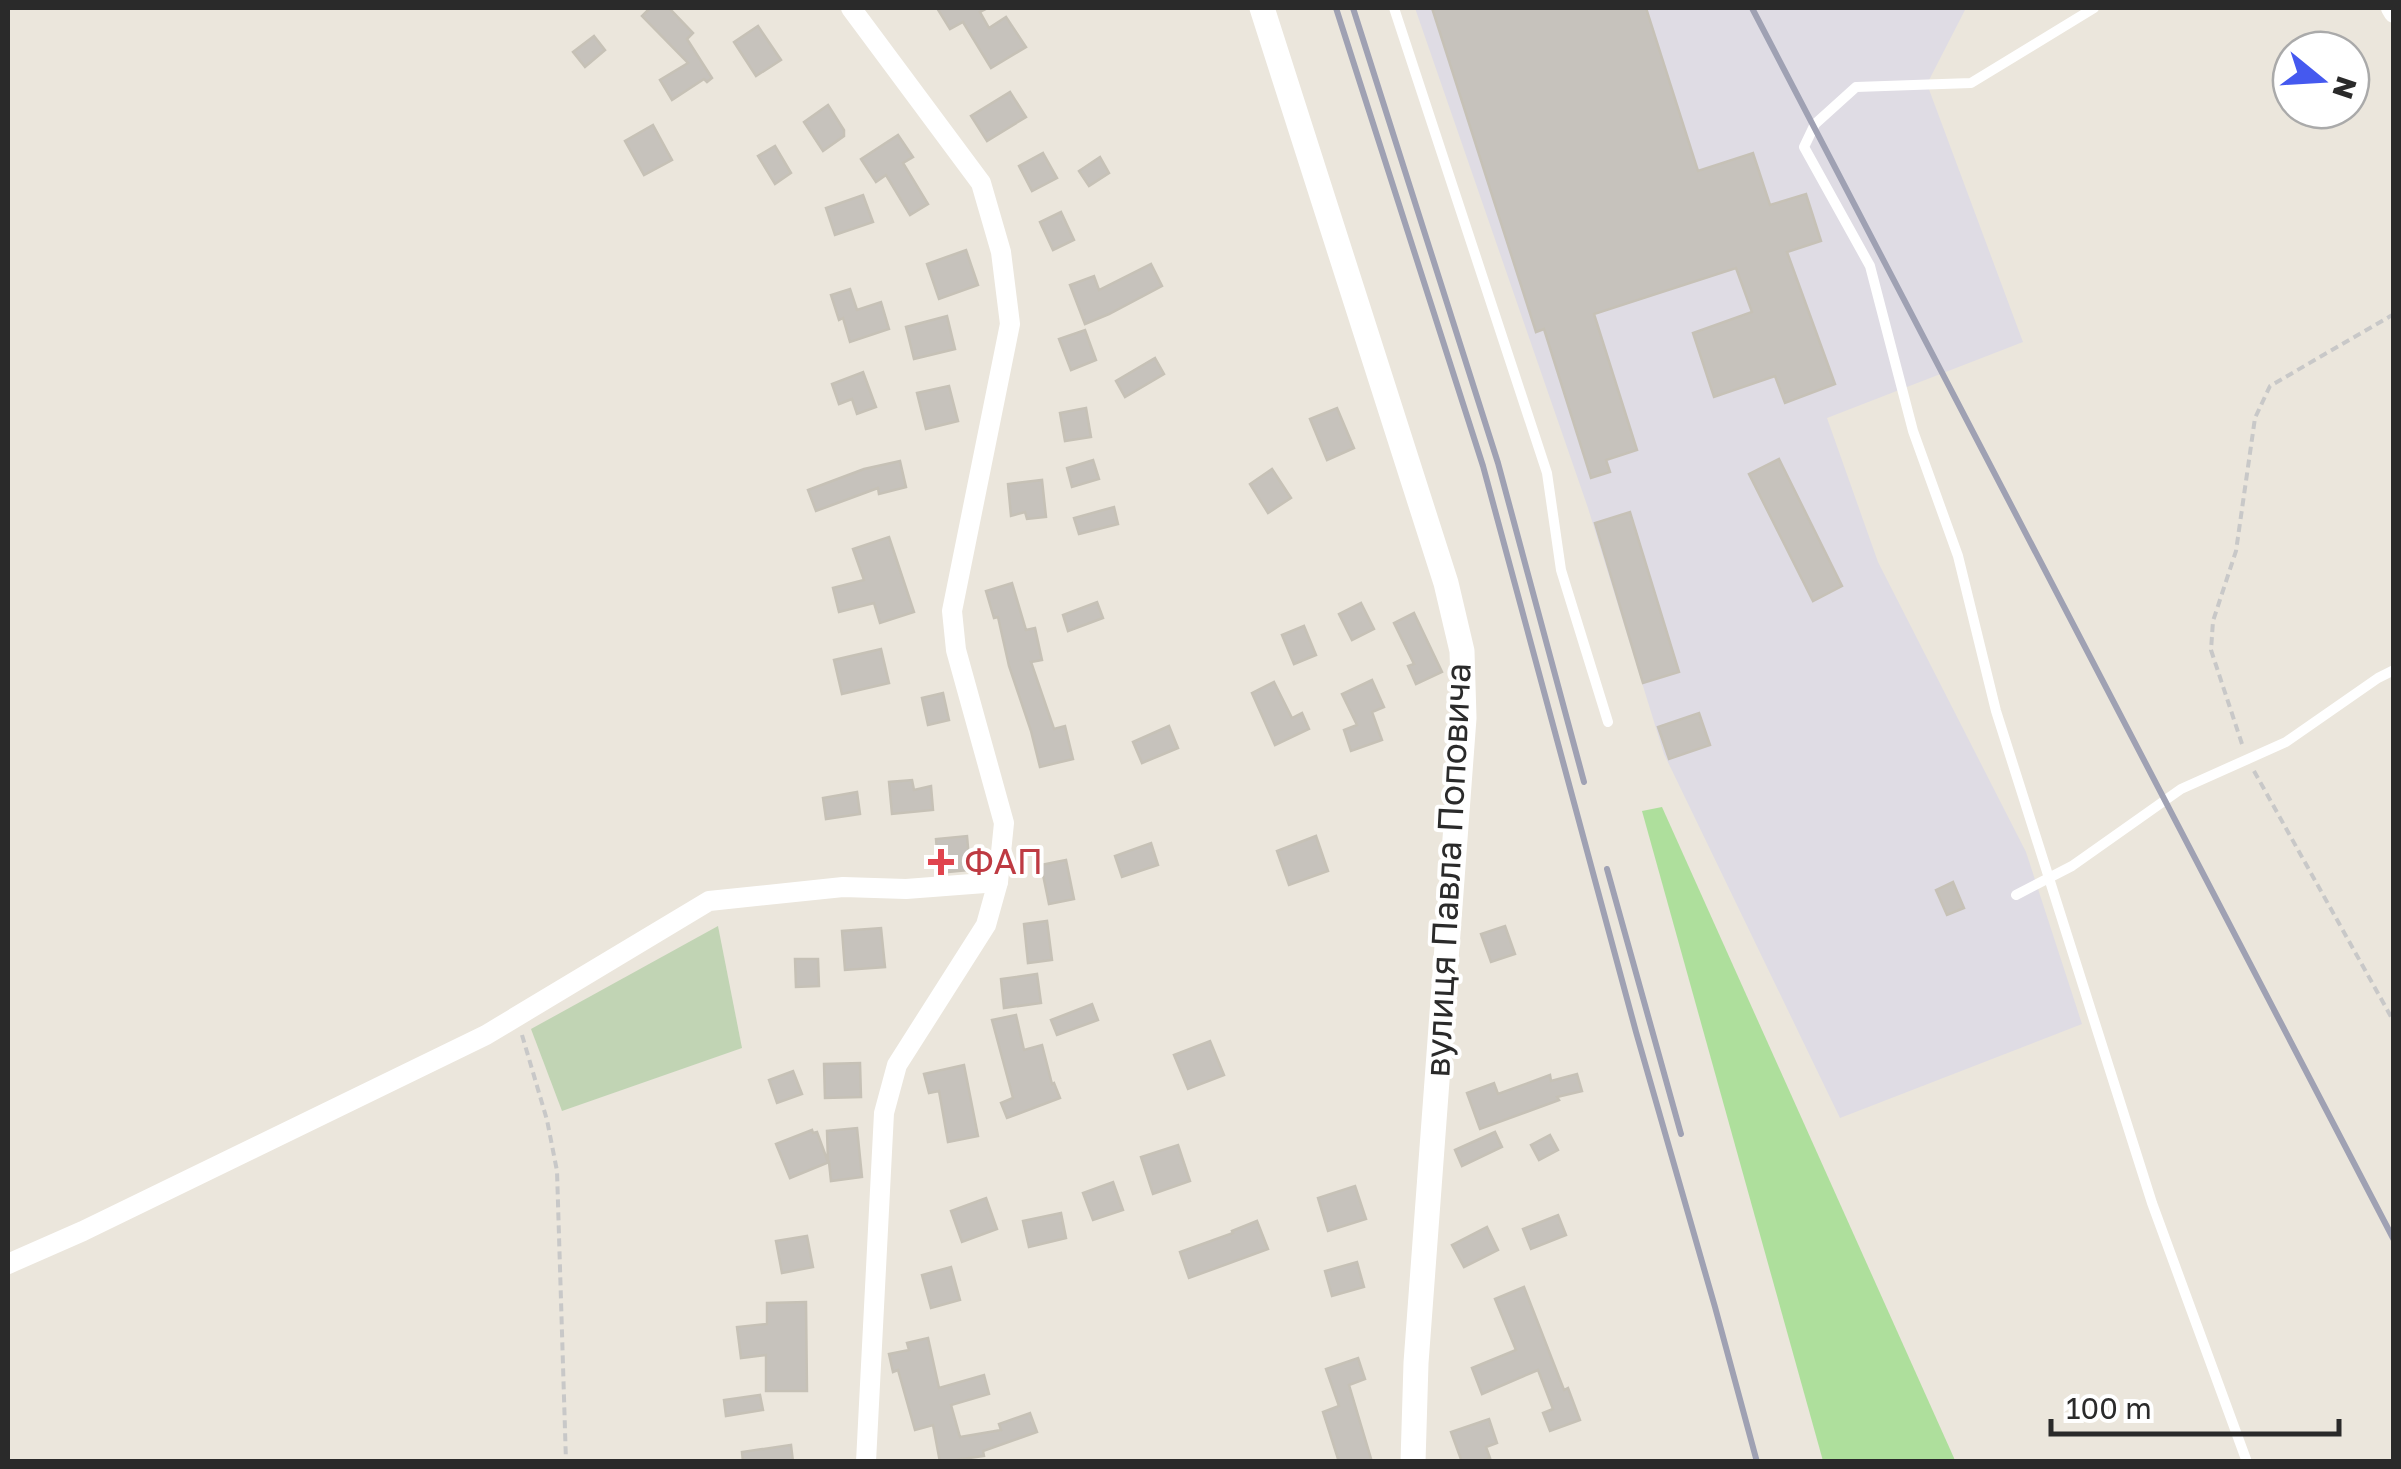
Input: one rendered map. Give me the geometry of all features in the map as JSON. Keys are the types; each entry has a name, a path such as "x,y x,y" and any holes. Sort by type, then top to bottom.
{"street":[{"path":"850,8 981,183 1001,252 1010,324 952,611 956,650 1004,823 998,882 986,926 897,1064 884,1114 866,1462"},
{"name":"вулиця Павла Поповича","path":"1262,8 1446,584 1462,652 1464,718 1417,1344 1412,1462"},
{"path":"8,1264 486,1035 709,900 844,888 906,889 998,882"}],"lane":[{"path":"1394,8 1547,472 1561,570 1608,722"},
{"path":"2094,8 1970,82 1856,87 1815,124 1804,146 1870,266 1913,431 1958,556 1996,712 2152,1203 2247,1462"},
{"path":"2016,895 2072,866 2181,789 2286,742 2394,670"}],"path":[{"path":"2394,314 2270,386 2254,418 2236,551 2212,620 2210,650 2247,760 2394,1022"},
{"path":"517,1016 557,1171 566,1462"}],"shaded area":[{"path":"1415,8 1966,8 1927,84 2023,342 1827,418 1878,562 2026,852 2082,1024 1840,1118 1664,754 1588,508"}],"green space":[{"path":"1662,807 1955,1461 1823,1461 1642,811"},
{"path":"718,926 742,1048 562,1111 531,1029"}],"building":[{"path":"650,8 669,8 693,33 687,39 712,78 672,100 660,80 688,63 642,16"},
{"path":"937,8 988,8 980,12 989,28 1006,17 1026,47 991,68 963,22 950,29"},
{"path":"1432,8 1646,8 1698,171 1753,153 1770,205 1806,194 1821,241 1787,252 1835,384 1785,403 1775,376 1714,397 1693,333 1752,312 1736,268 1594,314 1637,450 1606,460 1610,472 1591,478 1544,329 1536,332"},
{"path":"758,26 781,60 756,76 734,42"},
{"path":"594,36 605,50 585,67 573,52"},
{"path":"1010,92 1026,117 987,141 971,116"},
{"path":"828,105 844,136 823,151 804,122"},
{"path":"653,125 672,160 644,175 625,141"},
{"path":"898,135 913,157 903,163 928,204 910,215 886,175 876,182 861,159"},
{"path":"775,146 791,173 775,184 758,156"},
{"path":"1043,153 1057,178 1032,191 1019,166"},
{"path":"1100,157 1109,173 1089,186 1079,171"},
{"path":"863,195 873,222 835,235 826,208"},
{"path":"1061,212 1074,240 1053,250 1040,222"},
{"path":"966,250 978,285 939,299 927,264"},
{"path":"1151,264 1162,286 1085,324 1070,285 1094,276 1099,290"},
{"path":"850,289 857,310 881,302 889,329 850,342 831,295"},
{"path":"947,316 955,349 914,359 906,327"},
{"path":"1085,330 1096,360 1071,370 1059,339"},
{"path":"1155,358 1164,374 1125,397 1116,381"},
{"path":"863,372 876,407 857,414 852,399 839,404 832,384"},
{"path":"949,386 958,421 926,429 917,393"},
{"path":"1086,408 1091,437 1065,441 1060,413"},
{"path":"1337,408 1354,448 1327,460 1310,419"},
{"path":"1779,459 1842,586 1813,601 1749,474"},
{"path":"1093,460 1099,479 1072,487 1067,468"},
{"path":"900,461 906,487 879,494 878,488 816,511 808,490 864,469"},
{"path":"1272,469 1291,498 1268,513 1250,484"},
{"path":"1042,480 1046,517 1027,519 1025,512 1011,516 1008,484"},
{"path":"1114,507 1118,524 1079,534 1074,518"},
{"path":"1630,512 1679,672 1643,683 1595,523"},
{"path":"889,537 914,612 880,623 874,603 839,612 833,588 864,580 853,549"},
{"path":"1012,583 1026,630 1035,628 1042,660 1031,662 1054,729 1065,726 1073,759 1040,767 998,617 994,618 986,591"},
{"path":"1097,602 1103,618 1068,631 1063,615"},
{"path":"1361,603 1374,629 1352,640 1339,614"},
{"path":"1414,613 1442,672 1416,684 1408,666 1414,664 1394,623"},
{"path":"1304,626 1316,655 1294,664 1282,635"},
{"path":"881,649 889,683 842,694 834,660"},
{"path":"1372,680 1384,707 1372,712 1382,740 1351,751 1344,730 1357,725 1342,694"},
{"path":"1274,682 1292,718 1302,713 1309,729 1275,745 1252,693"},
{"path":"943,693 949,720 928,725 922,698"},
{"path":"1699,713 1710,745 1669,759 1658,727"},
{"path":"1169,726 1178,748 1142,763 1133,742"},
{"path":"912,780 914,790 931,786 933,810 892,814 889,782"},
{"path":"857,792 860,814 826,819 823,798"},
{"path":"967,836 970,870 939,873 936,839"},
{"path":"1316,836 1328,871 1289,885 1277,851"},
{"path":"1151,843 1158,865 1122,877 1115,856"},
{"path":"1066,860 1074,899 1049,904 1041,865"},
{"path":"1953,882 1964,908 1947,915 1936,890"},
{"path":"1047,921 1052,960 1028,963 1024,924"},
{"path":"1505,926 1515,954 1491,962 1481,934"},
{"path":"881,928 885,967 845,970 842,931"},
{"path":"795,959 818,959 819,986 796,987"},
{"path":"1037,974 1041,1003 1004,1008 1001,979"},
{"path":"1092,1004 1098,1020 1057,1035 1051,1020"},
{"path":"1016,1015 1024,1050 1042,1045 1052,1084 1060,1098 1007,1118 1001,1103 1013,1098 992,1020"},
{"path":"1210,1041 1224,1075 1188,1089 1174,1055"},
{"path":"860,1063 861,1097 825,1098 824,1064"},
{"path":"964,1065 978,1136 948,1142 939,1091 929,1093 924,1074"},
{"path":"793,1071 802,1094 777,1103 769,1080"},
{"path":"1577,1074 1582,1091 1557,1097 1559,1100 1480,1129 1467,1093 1494,1083 1498,1094 1550,1075 1551,1081"},
{"path":"857,1128 862,1177 831,1181 829,1162 790,1178 776,1144 812,1130 817,1132 828,1162 827,1131"},
{"path":"1495,1132 1502,1147 1462,1166 1455,1150"},
{"path":"1550,1135 1558,1150 1539,1160 1531,1145"},
{"path":"1178,1145 1190,1181 1153,1194 1141,1157"},
{"path":"1113,1182 1123,1210 1093,1220 1083,1193"},
{"path":"1355,1186 1366,1219 1328,1231 1318,1198"},
{"path":"986,1198 997,1229 962,1242 951,1211"},
{"path":"1061,1213 1066,1238 1029,1247 1023,1221"},
{"path":"1558,1215 1566,1235 1531,1249 1523,1229"},
{"path":"1257,1221 1268,1249 1189,1278 1180,1252"},
{"path":"1487,1227 1498,1250 1464,1267 1452,1245"},
{"path":"807,1236 813,1267 782,1273 776,1241"},
{"path":"1357,1262 1364,1287 1332,1296 1325,1271"},
{"path":"951,1267 960,1300 931,1308 922,1275"},
{"path":"1524,1287 1564,1390 1568,1388 1580,1420 1550,1431 1543,1413 1553,1409 1538,1370 1482,1394 1472,1368 1516,1350 1495,1299"},
{"path":"806,1302 807,1391 766,1391 766,1355 741,1358 737,1327 767,1324 767,1303"},
{"path":"928,1338 939,1388 984,1375 989,1394 951,1405 960,1437 1001,1430 999,1424 1030,1413 1037,1432 983,1451 984,1456 940,1462 933,1425 915,1430 898,1370 893,1372 889,1354 909,1350 907,1343"},
{"path":"1358,1358 1365,1379 1349,1385 1372,1462 1339,1462 1323,1412 1339,1406 1326,1369"},
{"path":"760,1395 763,1410 726,1416 724,1400"},
{"path":"1489,1419 1497,1443 1486,1447 1490,1458 1462,1462 1451,1432"},
{"path":"791,1445 793,1462 743,1462 742,1452"}],"railway":[{"path":"1336,8 1483,466 1757,1462"},
{"path":"1353,8 1498,463 1584,782"},
{"path":"1752,8 2394,1240"},
{"path":"1607,869 1681,1134"}],"place":[{"name":"ФАП","path":"941,862"}]}
